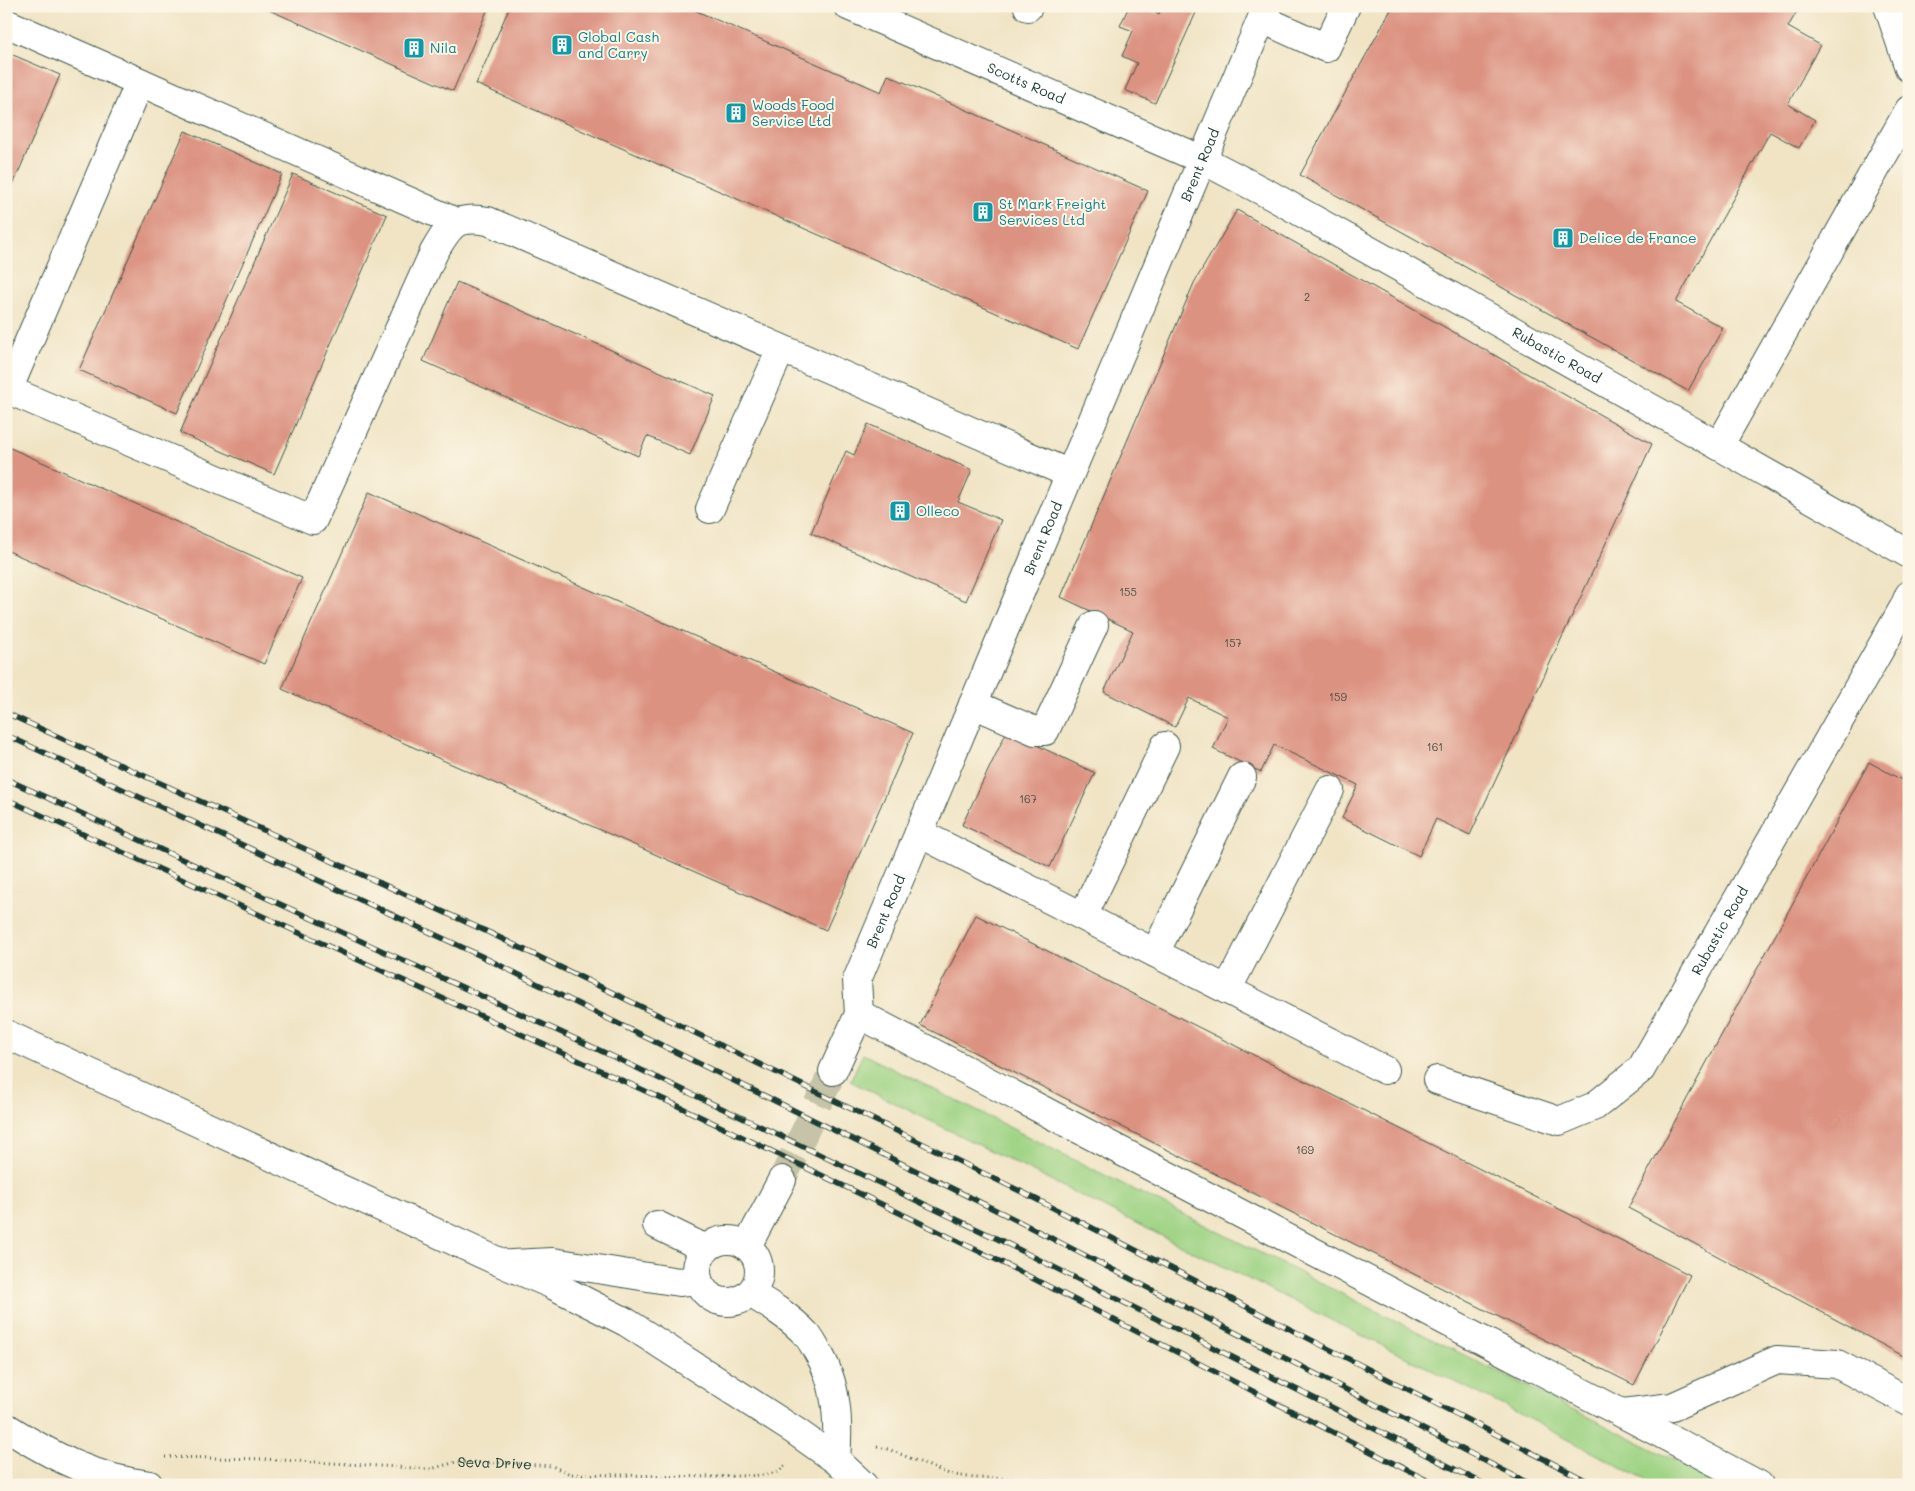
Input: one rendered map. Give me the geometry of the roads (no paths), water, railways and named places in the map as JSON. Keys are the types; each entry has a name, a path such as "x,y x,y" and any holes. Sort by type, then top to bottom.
{"street":[{"name":"Scotts Road","path":"848,6 1203,160"},
{"path":"1265,13 1326,48 1346,6"},
{"path":"1888,6 1909,68"},
{"name":"Brent Road","path":"833,1072 859,1014 857,980 1265,13"},
{"path":"6,23 456,222"},
{"path":"140,82 7,390 313,520 434,252 443,236 456,222 471,218 488,221 1070,474"},
{"path":"1719,446 1909,110"},
{"name":"Rubastic Road","path":"1203,160 1281,201 1909,554"},
{"path":"710,510 781,349"},
{"name":"Rubastic Road","path":"1437,1080 1560,1121 1596,1106 1641,1069 1904,607 1909,595"},
{"path":"973,704 1035,731 1044,731 1094,625"},
{"path":"1083,916 1165,746"},
{"path":"1155,953 1242,777"},
{"path":"1227,990 1330,790"},
{"path":"919,833 1385,1070"},
{"path":"859,1014 1759,1485"},
{"path":"6,1034 551,1284 626,1322 795,1431 836,1460 863,1485"},
{"path":"746,1246 782,1180"},
{"path":"657,1225 706,1249"},
{"path":"730,1240 739,1241 754,1253 758,1263 759,1274 757,1284 750,1293 742,1299 732,1302 720,1301 711,1297 698,1280 697,1269 700,1258 706,1249 713,1244 730,1240"},
{"path":"506,1265 553,1262 679,1282 698,1280"},
{"path":"750,1293 780,1312 807,1334 825,1362 836,1402 838,1426 836,1460"},
{"path":"1623,1414 1672,1407 1777,1360 1836,1364 1909,1402"},
{"path":"6,1427 59,1458 96,1474 125,1482 149,1485"}],"tunnel":[{"path":"782,1180 833,1071"}],"railway":[{"path":"6,713 490,933 1024,1193 1595,1485"},
{"path":"6,735 481,956 1012,1218 1532,1485"},
{"path":"6,779 580,1041 1002,1241 1486,1485"},
{"path":"6,799 676,1105 995,1259 1436,1485"}],"place":[{"name":"Global Cash and Carry","path":"562,45"},
{"name":"Nila","path":"414,48"},
{"name":"Woods Food Service Ltd","path":"736,113"},
{"name":"St Mark Freight Services Ltd","path":"983,212"},
{"name":"Delice de France","path":"1563,238"},
{"name":"Olleco","path":"900,511"}]}
